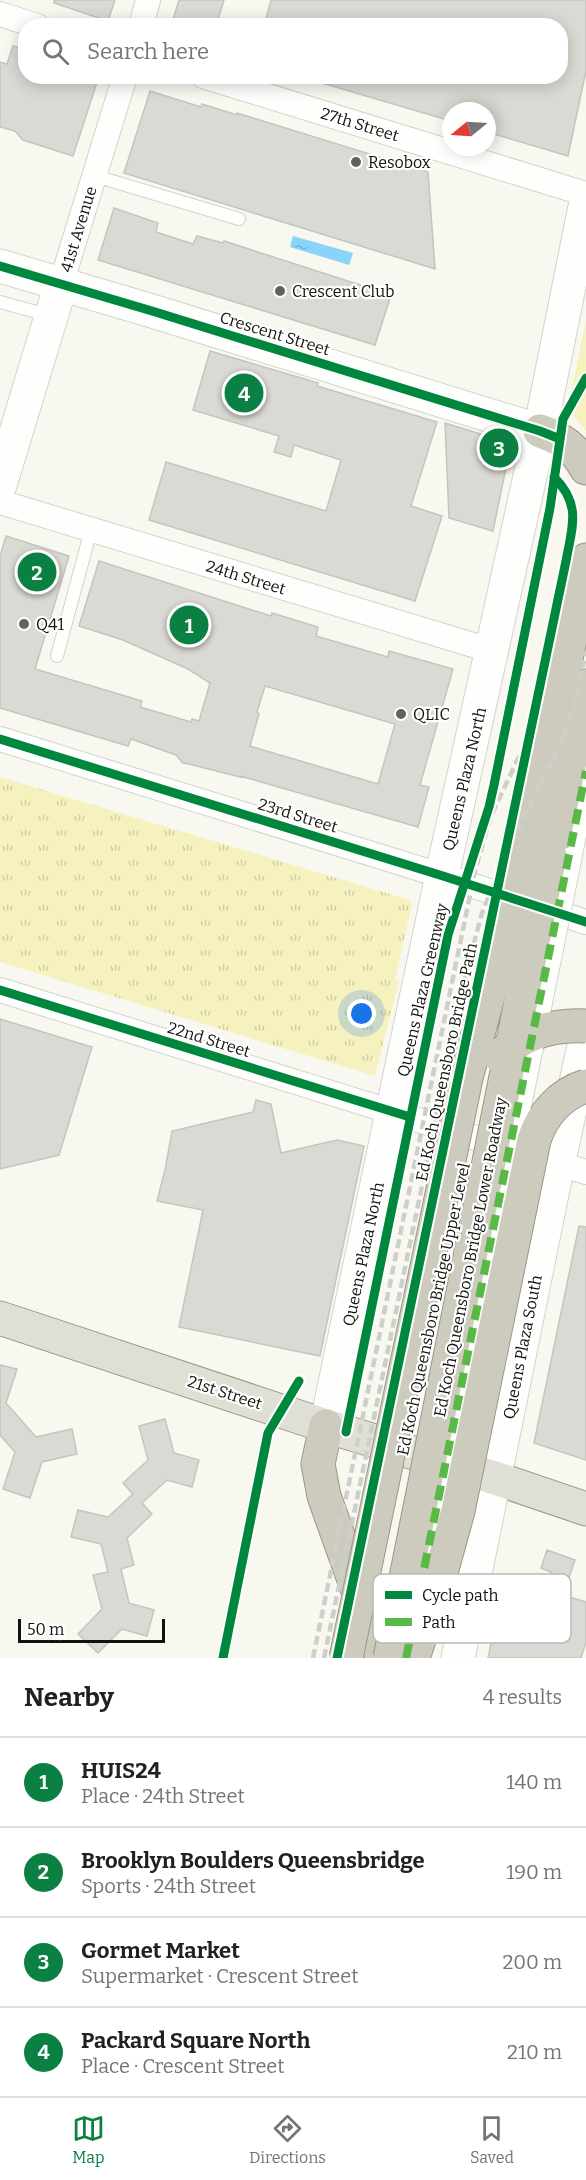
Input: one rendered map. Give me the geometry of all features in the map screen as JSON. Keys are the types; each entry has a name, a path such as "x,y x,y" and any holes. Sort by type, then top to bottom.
{"highway":[{"path":"540,431 565,442 574,450 586,468"},
{"path":"548,856 586,560"},
{"path":"346,1658 466,1078 548,856 586,686"},
{"name":"Ed Koch Queensboro Bridge Lower Roadway","path":"407,1574 548,856"},
{"name":"Ed Koch Queensboro Bridge Upper Level","path":"376,1574 478,1097 489,1070 496,1060 516,1044 549,1028 586,1026"},
{"path":"398,1574 496,1105 509,1074 535,1048 555,1039 586,1037"},
{"path":"440,1574 458,1511 534,1140 542,1120 549,1111 586,1086"},
{"path":"326,1426 318,1464 324,1496 373,1640"},
{"name":"Ed Koch Queensboro Bridge Upper Level","path":"358,1658 373,1588"},
{"path":"374,1643 379,1658"},
{"path":"379,1658 382,1643"},
{"name":"Ed Koch Queensboro Bridge Lower Roadway","path":"390,1658 393,1643"},
{"path":"413,1658 418,1643"}],"main road":[{"name":"Queens Plaza North","path":"326,1426 540,431 586,202"},
{"name":"Crescent Street","path":"0,266 540,431"},
{"name":"41st Avenue","path":"0,485 61,284"},
{"name":"Queens Plaza South","path":"475,1574 495,1478 572,1168 586,1037"},
{"name":"21st Street","path":"0,1318 586,1509"},
{"name":"Queens Plaza South","path":"458,1658 461,1643"}],"street":[{"path":"143,18 148,0"},
{"path":"0,14 18,20"},
{"name":"41st Avenue","path":"61,284 123,84"},
{"name":"27th Street","path":"229,84 586,194"},
{"name":"24th Street","path":"0,502 493,651"},
{"name":"23rd Street","path":"0,739 586,922"},
{"path":"421,1574 548,856 586,771"},
{"name":"22nd Street","path":"0,990 572,1168"},
{"path":"406,1658 409,1643"}],"lane":[{"path":"94,176 238,219"},
{"path":"0,302 51,316"},
{"path":"57,656 92,530"}],"green space":[{"path":"586,319 586,431 568,409"},
{"path":"0,777 410,900 412,905 395,979 399,981 375,1076 0,962"}],"water":[{"path":"293,236 353,253 349,265 290,247"}],"building":[{"path":"54,0 115,0 109,18 99,18 54,3"},
{"path":"179,0 224,0 218,18 173,18"},
{"path":"271,0 586,0 586,71 568,156 496,135 496,102 442,102 442,118 325,84 568,84 568,18 266,18"},
{"path":"13,46 18,48 18,84 96,84 73,156 23,140 15,131 0,127 0,62 7,64"},
{"path":"150,91 201,107 202,104 237,115 237,113 428,172 435,269 124,173"},
{"name":"Crescent Club","path":"114,208 158,223 156,232 193,244 197,236 223,243 224,241 391,295 375,345 98,260"},
{"path":"210,351 437,422 411,506 442,516 415,601 149,520 166,462 326,511 341,460 294,445 291,457 274,452 279,436 193,410"},
{"path":"445,423 507,442 510,448 493,531 449,518"},
{"path":"6,536 69,556 35,669 142,701 140,707 191,722 192,719 199,721 210,683 188,669 123,640 79,626 99,561 271,616 272,613 318,627 316,636 388,657 389,651 453,669 420,785 429,787 418,827 240,776 183,763 176,755 131,739 128,746 0,708 0,556","holes":["265,686 395,724 378,784 250,746"]},
{"path":"0,1019 92,1047 59,1155 0,1169"},
{"path":"256,1100 271,1104 281,1153 337,1140 364,1146 320,1356 179,1327 203,1210 157,1201 172,1131 253,1112"},
{"path":"579,1226 586,1227 586,1460 534,1443"},
{"path":"0,1365 17,1369 6,1403 36,1437 72,1429 77,1454 42,1462 30,1498 3,1489 15,1452 0,1435"},
{"path":"165,1419 174,1453 199,1460 192,1487 167,1480 142,1503 152,1514 127,1538 134,1565 121,1569 129,1603 154,1610 147,1636 122,1629 98,1653 78,1634 102,1609 93,1575 108,1572 101,1544 71,1537 78,1510 108,1517 133,1494 123,1483 148,1460 139,1426"},
{"path":"547,1550 575,1560 570,1574 550,1574 551,1572 541,1568"},
{"path":"571,1597 586,1602 586,1642 581,1658 488,1658 491,1643 571,1643"}],"railway":[{"path":"324,1658 467,969 482,913 509,848 559,747 574,708 586,652"},
{"path":"313,1658 475,871 491,816 523,748"}],"marked path":[{"path":"423,1574 586,771"},
{"path":"406,1658 409,1643"}],"cycle path":[{"path":"0,266 152,311 560,439"},
{"name":"Queens Plaza Greenway","path":"346,1432 448,935 494,785 550,508 563,419 586,378"},
{"name":"Ed Koch Queensboro Bridge Path","path":"337,1658 571,537 572,507 569,497 554,477"},
{"path":"0,739 586,922"},
{"path":"0,990 410,1117"},
{"path":"223,1658 268,1433 299,1381"}],"place":[{"name":"Resobox","path":"356,162"},
{"name":"Crescent Club","path":"280,291"},
{"name":"Packard Square North","path":"244,393"},
{"name":"Gormet Market","path":"499,448"},
{"name":"Brooklyn Boulders Queensbridge","path":"37,572"},
{"name":"Q41","path":"24,624"},
{"name":"HUIS24","path":"189,625"},
{"name":"QLIC","path":"401,714"}]}
